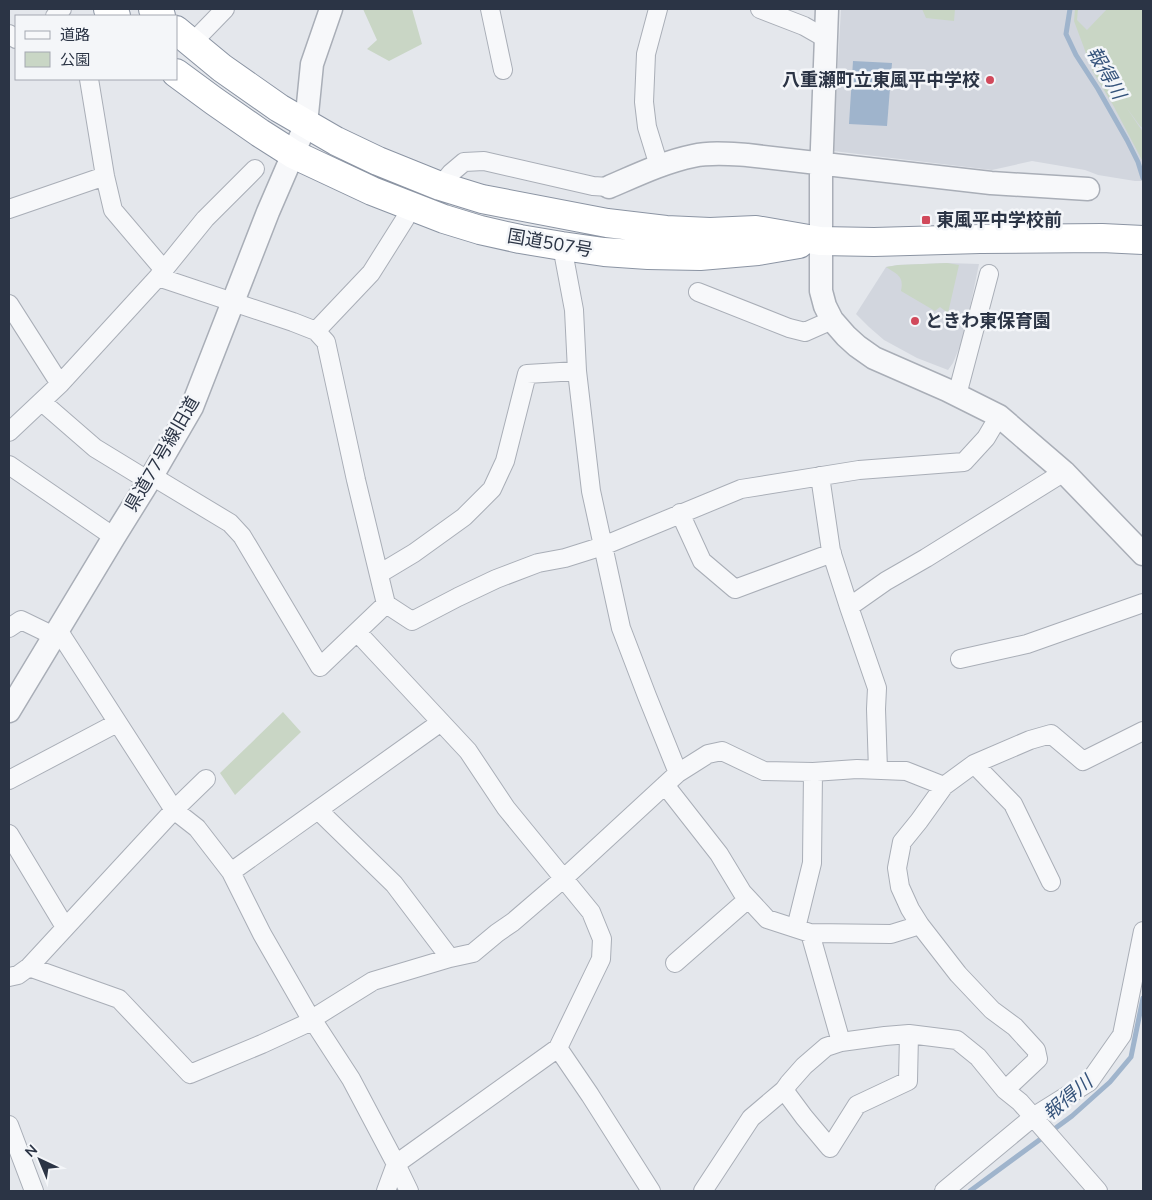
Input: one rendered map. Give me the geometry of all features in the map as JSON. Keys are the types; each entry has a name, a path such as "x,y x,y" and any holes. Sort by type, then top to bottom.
{"highway":[{"name":"国道507号","path":"184,37 254,90 336,141 378,161 440,186 482,199 607,223 666,230 710,232 756,230 820,241 874,242 1102,238 1142,240"},
{"name":"国道507号","path":"178,74 293,154 357,184 411,206 480,230 520,240 604,252 648,255 700,256 758,251 820,241"}],"street":[{"path":"184,37 225,9"},
{"name":"県道77号線旧道","path":"9,711 192,407 268,212 306,124 312,64 331,9"},
{"path":"490,9 503,70"},
{"path":"658,9 646,54 644,102 647,127 659,166"},
{"path":"760,9 804,26 825,38"},
{"path":"826,9 820,241 821,290 825,306 832,320 846,336 874,358 999,416 1064,472 1143,554"},
{"path":"89,80 105,176 113,210 161,274 316,331 326,342 386,604 412,622 458,596 520,569 603,546 741,489 859,470 964,462 986,438 999,416"},
{"path":"440,186 464,162 484,161 593,186 610,187 659,166 694,155 722,153 991,183 1088,189"},
{"path":"9,432 60,384 161,274 205,219 255,169"},
{"path":"9,209 105,176"},
{"path":"316,331 371,273 405,219 411,206"},
{"path":"562,246 574,310 577,371 591,492 621,628 678,772"},
{"path":"957,395 989,274"},
{"path":"698,292 788,328 805,332 832,320"},
{"path":"9,304 60,384"},
{"path":"379,574 414,553 464,517 492,489 505,461 527,374 577,371"},
{"path":"42,402 95,448 230,523 242,536 320,668 386,604"},
{"path":"9,465 114,537"},
{"path":"849,607 886,581 1064,472"},
{"path":"820,476 832,553 877,688 878,770"},
{"path":"680,513 702,561 735,588 832,553"},
{"path":"960,659 1027,644 1143,603"},
{"path":"9,628 21,620 56,633 174,810 197,828 231,872 262,934 312,1021 190,1074 119,999 29,966"},
{"path":"357,632 468,751 506,808 591,912 602,939 601,959 558,1048 396,1164 386,1191"},
{"path":"9,780 117,722"},
{"path":"231,872 441,722"},
{"path":"1005,1090 1038,1059 1036,1050 1015,1027 992,1010 958,974 920,925 900,887 897,868 902,842 944,786 974,764 1030,740 1051,734 1083,761 1143,731"},
{"path":"408,1191 396,1164 351,1079 312,1019 373,981 473,953 563,879 678,772 708,754 722,752 764,771 813,772 858,768 906,771 944,786"},
{"path":"974,764 1013,804 1051,882"},
{"path":"813,772 812,864 803,930 841,1042"},
{"path":"9,976 18,975 29,966 174,810 206,779"},
{"path":"665,784 719,854 742,892 767,919 803,930 891,934 920,925"},
{"path":"318,810 394,884 450,958"},
{"path":"9,834 65,927"},
{"path":"675,963 748,899"},
{"path":"944,1191 1033,1117 1088,1082 1122,1035 1143,931"},
{"path":"784,1090 830,1148 857,1105 908,1081 909,1034"},
{"path":"703,1191 751,1118 784,1090 804,1066 826,1047 841,1042 909,1034 957,1040 978,1057 1005,1090 1020,1102 1098,1191"},
{"path":"558,1048 651,1191"},
{"path":"9,1125 34,1191"}],"shaded area":[{"name":"八重瀬町立東風平中学校","path":"841,9 1143,9 1143,181 1098,175 1085,170 1032,161 992,170 833,151"},
{"name":"ときわ東保育園","path":"947,263 979,264 964,336 953,363 948,370 917,358 884,340 856,314 886,267"}],"green space":[{"path":"363,9 412,9 422,44 389,61 367,49 377,40"},
{"path":"922,9 955,9 954,21 926,18"},
{"path":"1075,9 1078,9 1077,20 1087,30 1107,9 1143,9 1143,128 1126,107 1143,132 1143,162 1093,72 1074,21"},
{"path":"947,263 959,265 948,313 940,307 935,311 901,291 901,279 886,267 898,265"},
{"path":"283,712 301,732 235,795 220,773"}],"water":[{"path":"853,61 892,63 887,126 849,124"}],"waterway":[{"name":"報得川","path":"1070,9 1066,34 1076,55 1127,140 1138,162 1143,178"},
{"name":"報得川","path":"970,1191 1072,1116 1110,1082 1131,1057 1143,998"}],"place":[{"name":"八重瀬町立東風平中学校","path":"990,80"},
{"name":"東風平中学校前","path":"926,220"},
{"name":"ときわ東保育園","path":"915,321"}]}
